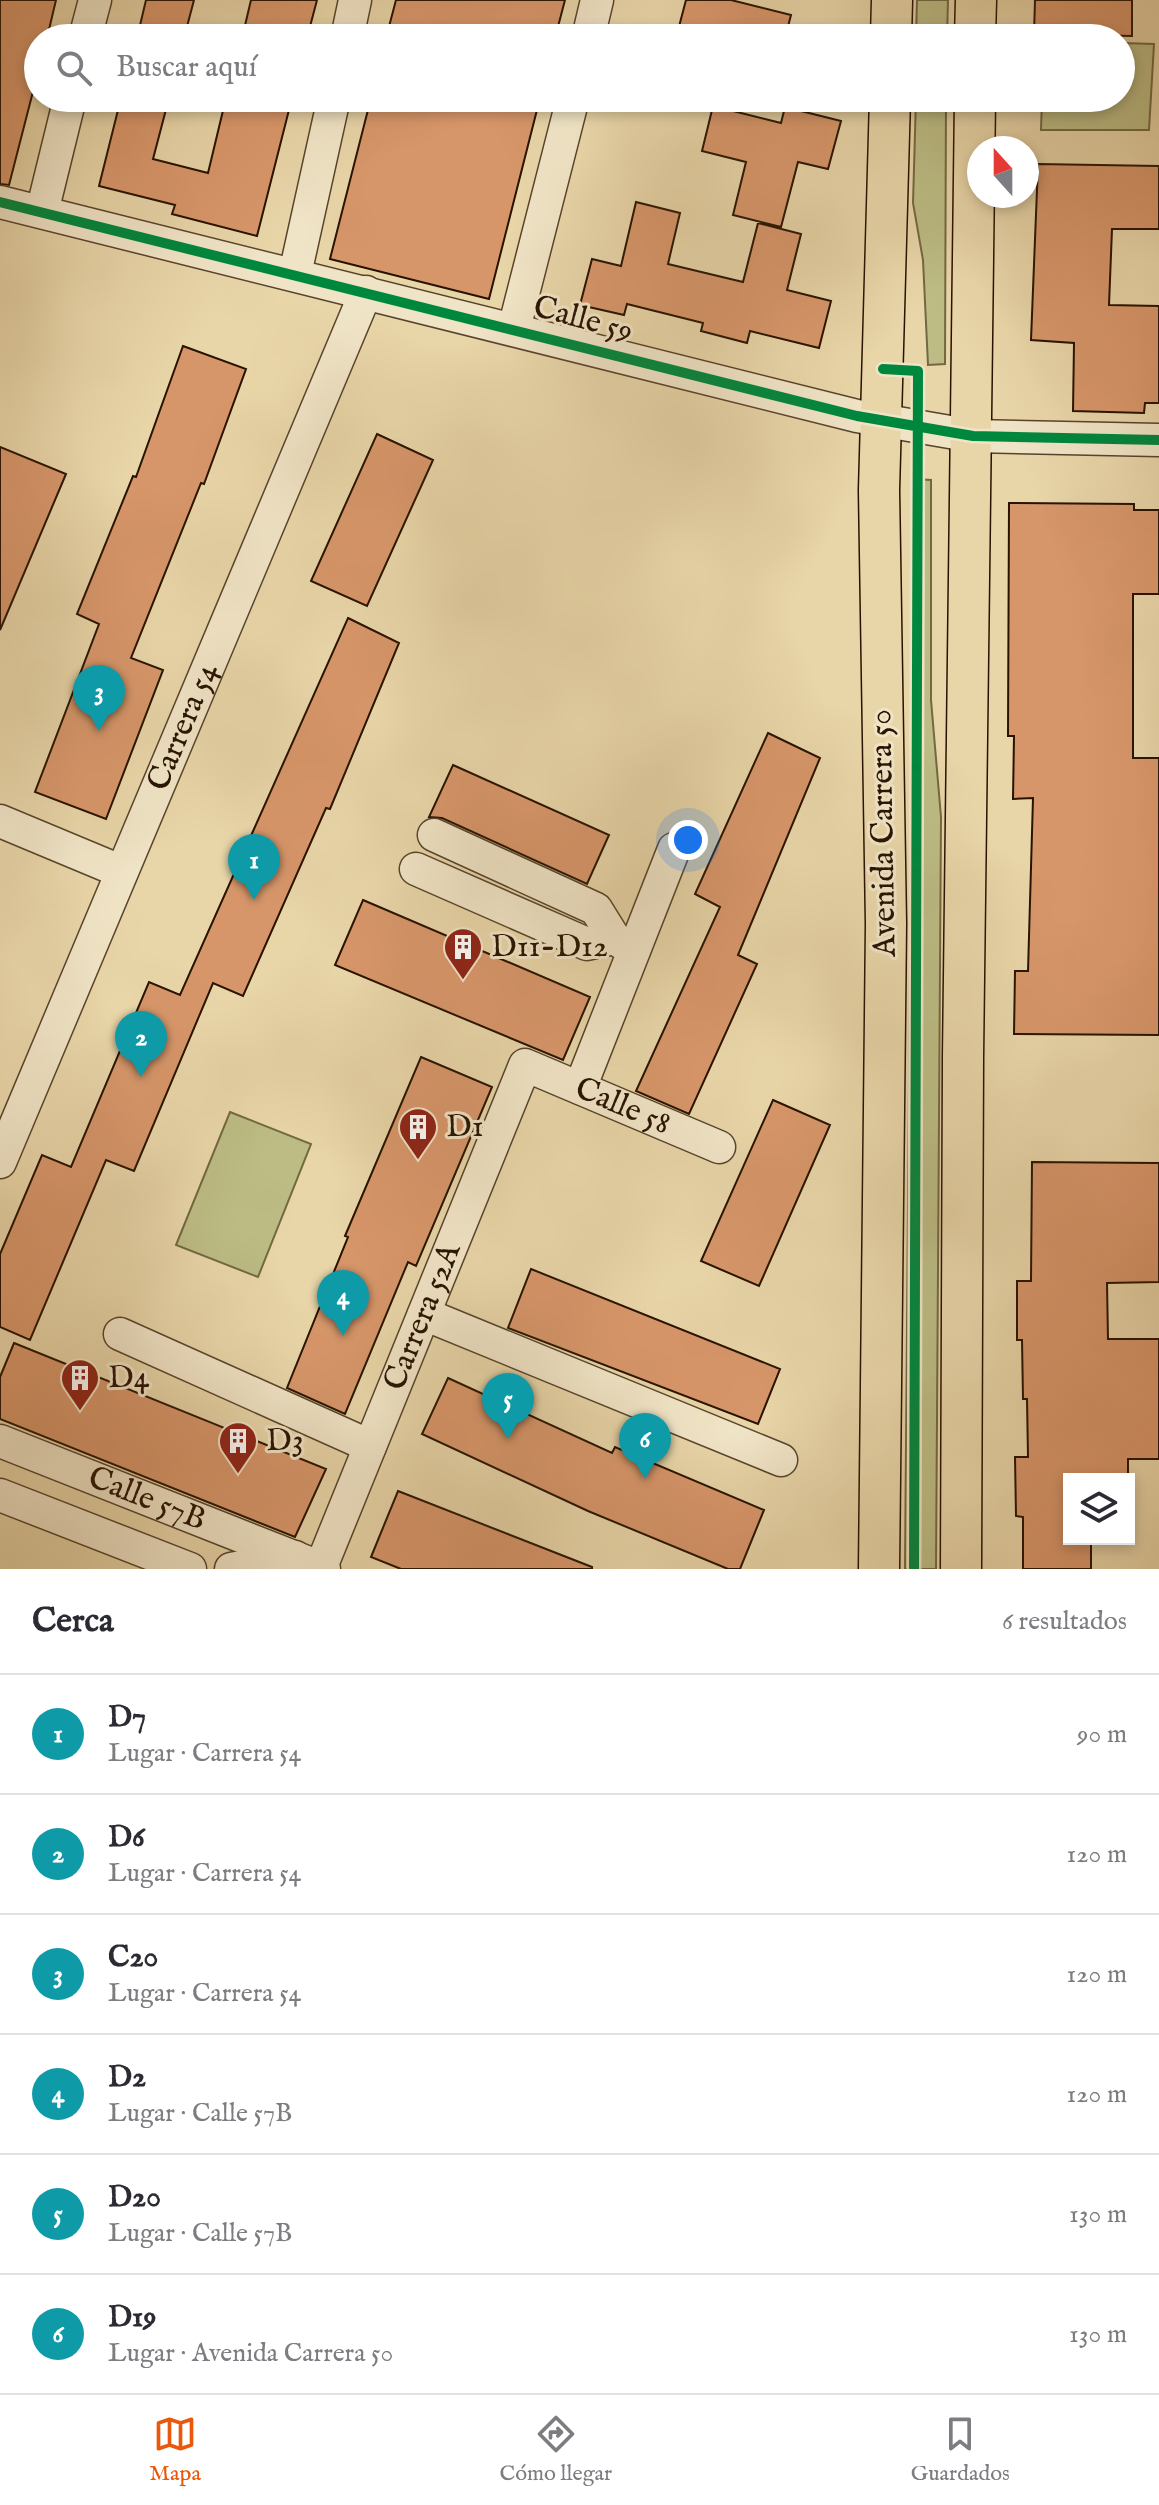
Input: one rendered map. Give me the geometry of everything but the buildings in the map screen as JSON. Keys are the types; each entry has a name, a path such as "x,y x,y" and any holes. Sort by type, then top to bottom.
{"main road":[{"path":"891,24 892,0"},
{"path":"975,24 976,0"},
{"name":"Avenida Carrera 50","path":"877,1564 886,924 879,490 890,112"},
{"path":"961,1569 963,1057 975,112"}],"street":[{"path":"89,24 95,0"},
{"path":"350,24 355,0"},
{"path":"591,24 597,0"},
{"path":"42,212 67,112"},
{"path":"295,274 331,112"},
{"path":"514,329 569,112"},
{"name":"Calle 59","path":"0,202 514,329 790,401 882,420 973,436 1159,440"},
{"name":"Carrera 54","path":"0,1162 366,292"},
{"path":"0,821 120,871"},
{"path":"434,835 596,909 624,944"},
{"path":"580,1088 624,944 674,849"},
{"path":"416,869 587,944 624,944"},
{"name":"Calle 58","path":"525,1065 719,1147"},
{"name":"Carrera 52A","path":"313,1565 370,1446 525,1065"},
{"path":"424,1314 781,1460"},
{"path":"120,1334 370,1446"},
{"name":"Calle 57B","path":"0,1441 313,1565"},
{"name":"Calle 57B","path":"0,1495 135,1559 190,1569"},
{"path":"135,1559 158,1503"},
{"name":"Calle 57B","path":"231,1569 313,1565"}],"green space":[{"path":"917,0 948,0 947,24 916,24"},
{"path":"1135,43 1154,44 1149,130 1041,130 1042,112 1135,112"},
{"path":"916,112 946,112 945,364 928,365 923,260 913,203"},
{"path":"914,479 931,480 931,700 941,817 936,1569 905,1569"},
{"path":"230,1112 311,1144 258,1277 176,1245"}],"cycle path":[{"path":"0,202 857,416 973,436 1159,440"},
{"path":"883,369 918,371 914,1569"}],"place":[{"name":"C20","path":"99,731"},
{"name":"D7","path":"254,900"},
{"name":"D11-D12","path":"463,981"},
{"name":"D6","path":"141,1077"},
{"name":"D1","path":"418,1161"},
{"name":"D2","path":"343,1336"},
{"name":"D4","path":"80,1412"},
{"name":"D20","path":"508,1439"},
{"name":"D3","path":"238,1475"},
{"name":"D19","path":"645,1479"}]}
